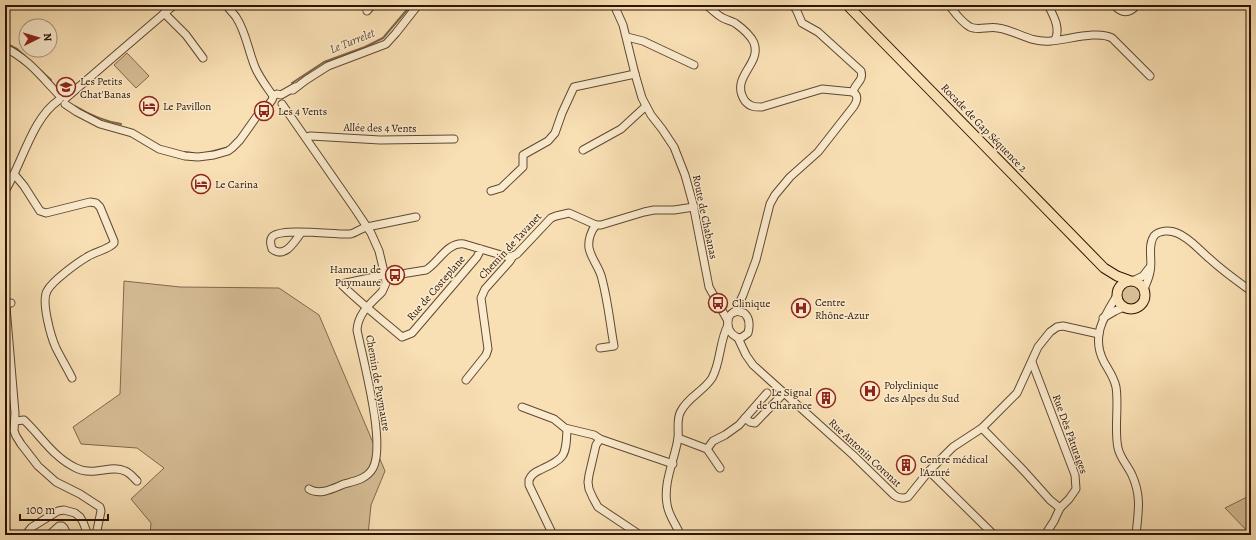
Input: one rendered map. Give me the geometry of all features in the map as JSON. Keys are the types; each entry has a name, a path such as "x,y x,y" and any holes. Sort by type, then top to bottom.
{"main road":[{"name":"Rocade de Gap Séquence 2","path":"848,5 1104,268 1115,286 1117,294"},
{"name":"Rocade de Gap Séquence 2","path":"1104,268 1117,276 1131,280"},
{"path":"1131,280 1141,284 1144,290 1146,295 1145,300 1140,306 1132,309 1124,307 1121,304 1117,294 1120,285 1131,280"}],"street":[{"path":"5,191 38,124 48,110 62,101 174,5"},
{"path":"226,5 236,16 246,39 255,67 261,78 306,138 376,242 385,276"},
{"path":"367,11 372,5"},
{"name":"Route de Chabanas","path":"614,5 627,37 638,87 646,106 674,147 685,175 694,207 708,282 713,297 728,323"},
{"path":"706,5 715,7 723,18 734,23 744,31 753,42 755,49 754,57 740,83 742,96 749,106 762,106 822,89 855,95"},
{"path":"680,535 667,506 667,491 678,438 678,421 681,410 689,399 707,385 712,378 717,364 724,333 744,295 756,260 772,199 790,177 818,152 854,106 854,89 863,75 861,71 818,32 802,23 796,9 792,5"},
{"path":"949,5 964,23 972,28 996,27 1036,41 1107,35 1114,39 1150,76"},
{"path":"1048,5 1055,20 1057,33 1055,40"},
{"path":"1114,5 1119,11 1124,12 1134,9 1137,5"},
{"path":"5,48 16,53 33,67 62,101 77,112 100,124 132,133 159,149 198,158 228,151 237,145 257,116 316,73 328,66 386,44 396,33 414,6"},
{"path":"164,13 186,35 204,58"},
{"path":"627,37 643,41 694,65"},
{"path":"491,191 501,188 523,167 523,155 548,141 556,132 562,113 574,87 635,74"},
{"path":"583,150 621,129 646,106"},
{"name":"Allée des 4 Vents","path":"306,138 311,136 380,140 454,139"},
{"path":"14,174 24,186 40,211 43,213 90,202 96,203 100,207 114,240 112,246 96,251 61,276 47,291 44,300 46,314 55,346 72,378"},
{"path":"600,348 614,346 602,279 589,248 590,237 596,225 601,225 654,210 674,210 694,207"},
{"name":"Chemin de Tavanet","path":"466,380 486,355 488,349 481,298 485,289 513,256 517,254 551,218 569,213 596,225"},
{"path":"301,233 318,232 348,234 367,227 416,217"},
{"path":"1144,290 1152,263 1151,245 1153,237 1159,232 1164,231 1181,234 1208,258 1251,291"},
{"path":"367,308 341,284 379,276 426,270 449,248 459,244 508,257 513,256"},
{"name":"Rue de Costeplane","path":"367,308 402,337 412,332 477,257 481,249"},
{"path":"1131,280 1143,276 1148,271 1152,263"},
{"name":"Chemin de Puymaure","path":"309,489 316,492 324,491 363,478 370,472 375,463 377,444 375,422 358,323 359,319 367,308 384,288 386,283 385,276"},
{"path":"1117,294 1103,318 1099,334 1100,351 1113,376 1116,388 1118,449 1138,490 1139,501 1136,535"},
{"path":"744,295 746,314 749,320 749,330 745,344 746,354"},
{"path":"11,302 6,304 6,307 15,420 14,431 21,444 38,466 56,482 80,494 100,507 101,511 96,535"},
{"path":"718,304 734,312 742,312 746,314"},
{"path":"1103,318 1124,307"},
{"path":"728,323 736,337"},
{"path":"994,535 929,471 953,447 982,428 1017,393 1044,338 1053,329 1068,326 1099,334"},
{"path":"722,343 728,338 743,337 747,334"},
{"name":"Rue Antonin Coronat","path":"736,337 753,365 853,455 894,495 902,498 908,497 929,471"},
{"name":"Rue Dès Pâturages","path":"1032,362 1074,475 1076,489 1069,500 1060,508 1045,535"},
{"path":"706,449 713,441 739,425 766,393"},
{"path":"745,418 750,422 755,423 784,393"},
{"path":"522,407 554,419 567,429 594,435 600,439 673,464"},
{"path":"15,420 24,420 52,452 70,465 91,472 119,469 127,472 137,481"},
{"path":"982,428 1050,500 1060,508"},
{"path":"553,535 529,485 529,480 535,473 561,458 564,452 567,429"},
{"path":"678,438 706,449 720,468"},
{"path":"600,439 596,445 589,475 589,489 598,507 640,535"},
{"path":"27,533 32,527 58,511 64,510 75,513 84,522 88,535"},
{"path":"48,535 59,526 64,528 64,534"},
{"path":"5,529 9,535"}],"shaded area":[{"path":"127,53 149,76 136,88 114,65"},
{"path":"124,281 180,287 279,288 319,315 385,471 371,505 368,535 150,535 151,523 131,499 164,468 137,448 81,444 73,427 120,394"},
{"path":"1131,284 1139,287 1142,295 1139,303 1131,306 1123,303 1120,295 1123,287"},
{"path":"1251,495 1251,535 1225,508"}],"waterway":[{"name":"Le Turrelet","path":"292,83 324,62 365,47 383,38 411,5"},
{"name":"Le Turrelet","path":"5,43 17,49 28,59"},
{"name":"Le Turrelet","path":"40,70 51,80"},
{"name":"Le Turrelet","path":"75,106 97,117 121,124"},
{"name":"Le Turrelet","path":"206,153 229,147"},
{"name":"Le Turrelet","path":"183,152 193,153"}],"place":[{"name":"Les Petits Chat'Banas","path":"66,87"},
{"name":"Le Pavillon","path":"149,106"},
{"name":"Les 4 Vents","path":"264,111"},
{"name":"Le Carina","path":"201,184"},
{"name":"Hameau de Puymaure","path":"395,275"},
{"name":"Clinique","path":"718,303"},
{"name":"Centre Rhône-Azur","path":"801,308"},
{"name":"Polyclinique des Alpes du Sud","path":"870,391"},
{"name":"Le Signal de Charance","path":"826,398"},
{"name":"Centre médical l'Azuré","path":"906,465"}]}
